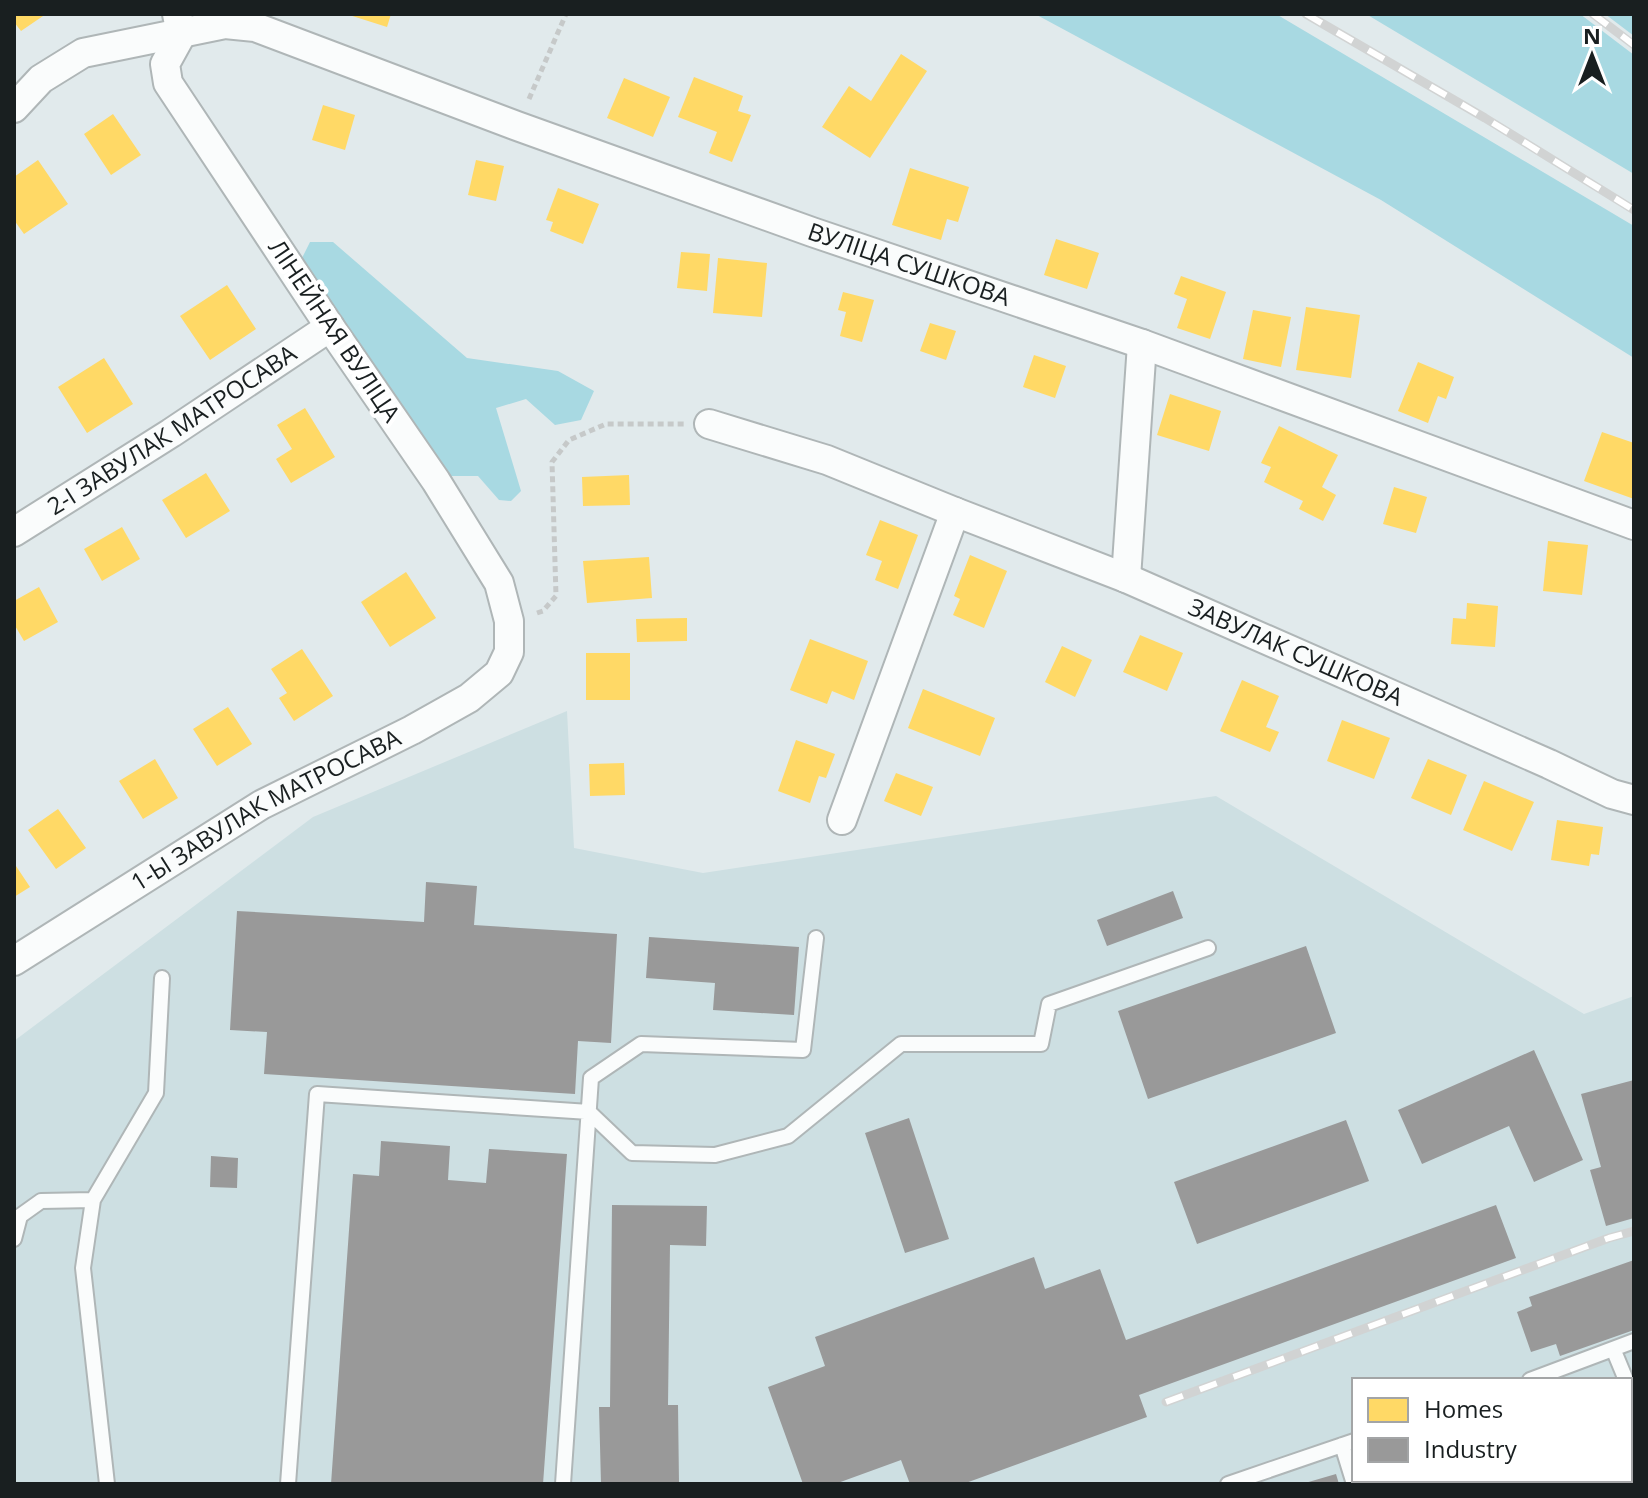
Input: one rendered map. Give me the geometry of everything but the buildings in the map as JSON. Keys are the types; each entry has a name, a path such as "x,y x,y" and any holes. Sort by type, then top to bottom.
{"street":[{"name":"ВУЛІЦА СУШКОВА","path":"14,108 41,79 83,53 179,24 255,27 517,126 812,232 1142,344 1634,525"},
{"name":"ЛІНЕЙНАЯ ВУЛІЦА","path":"179,24 165,64 168,83 444,494 499,583 509,621 509,652"},
{"name":"2-І ЗАВУЛАК МАТРОСАВА","path":"14,532 330,327"},
{"path":"1126,578 1142,344"},
{"name":"ЗАВУЛАК СУШКОВА","path":"709,424 827,460 1126,578 1612,794 1634,800"},
{"path":"842,820 955,512"},
{"name":"1-Ы ЗАВУЛАК МАТРОСАВА","path":"14,961 261,805 469,698 499,673 509,652"}],"lane":[{"path":"563,1484 591,1078 641,1044 803,1050 816,938"},
{"path":"288,1484 317,1094 589,1112 632,1153 715,1155 788,1136 901,1044 1041,1044 1049,1004 1208,948"},
{"path":"107,1484 83,1268 93,1200 156,1093 162,978"},
{"path":"14,1239 20,1216 41,1201 93,1200"},
{"path":"1536,1378 1634,1341"},
{"path":"1614,1351 1625,1378"},
{"path":"1228,1484 1348,1443 1352,1470"}],"path":[{"path":"517,126 566,14"},
{"path":"509,621 543,611 556,596 552,462 569,440 606,424 709,424"}],"shaded area":[{"path":"1035,14 1276,14 1634,226 1634,358 1381,200"},
{"path":"1366,14 1580,14 1634,55 1634,174"},
{"path":"1605,14 1634,14 1634,36"},
{"path":"310,242 333,242 467,358 558,371 594,391 581,420 555,425 526,399 496,408 521,491 511,501 499,500 478,476 443,476 301,260"},
{"path":"567,711 574,848 703,873 1216,796 1584,1014 1634,996 1634,1484 14,1484 14,1041 313,817"}],"railway":[{"path":"1306,14 1485,118 1634,210"},
{"path":"1593,14 1634,45"},
{"path":"1166,1402 1634,1231"}]}
